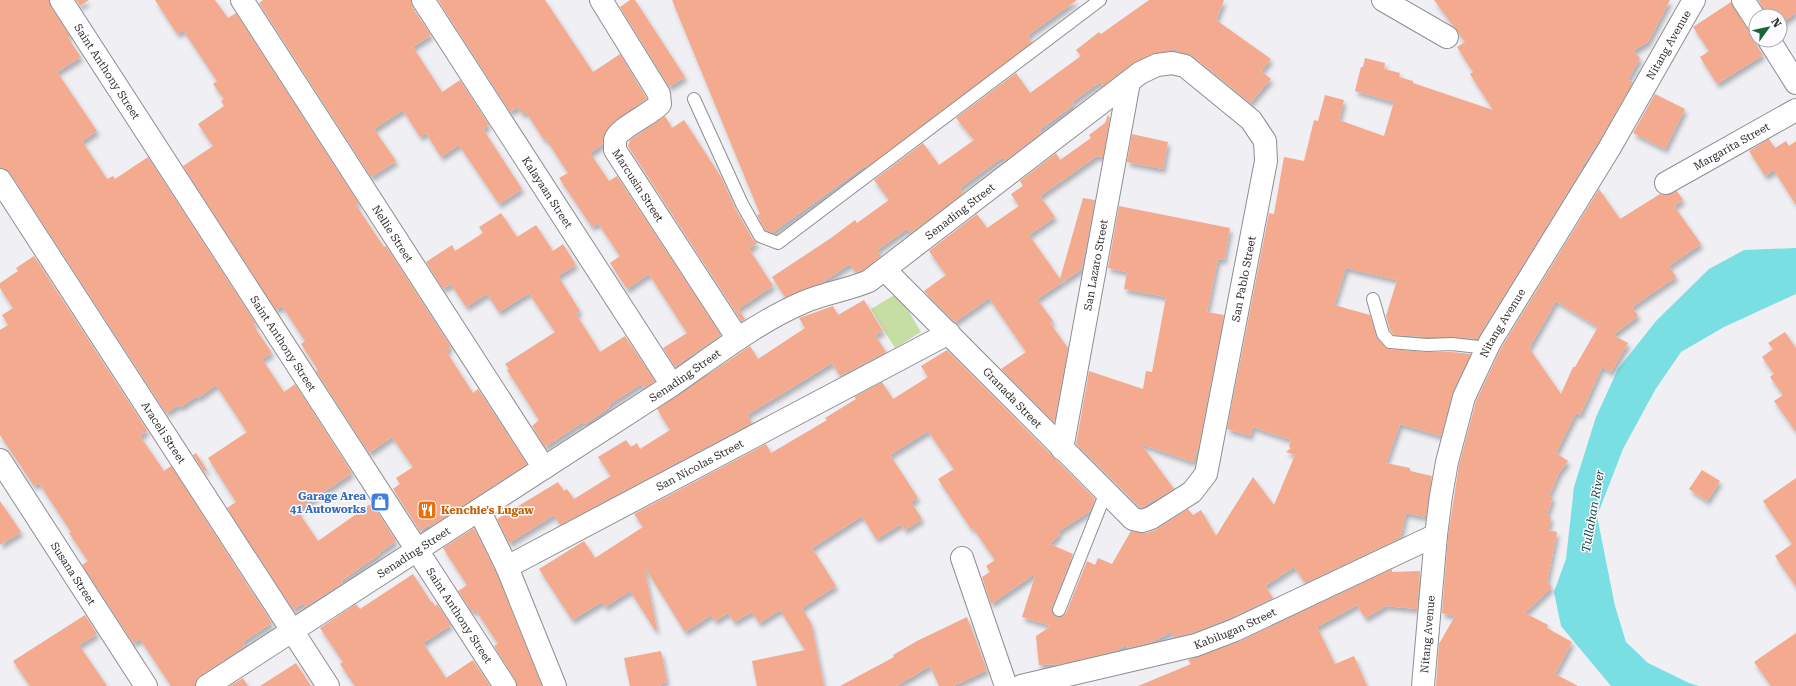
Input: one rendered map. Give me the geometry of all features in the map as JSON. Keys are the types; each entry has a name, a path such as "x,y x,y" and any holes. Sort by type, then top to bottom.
{"street":[{"name":"Saint Anthony Street","path":"61,0 505,686"},
{"name":"Nellie Street","path":"242,0 544,468"},
{"name":"Kalayaan Street","path":"423,0 672,386"},
{"name":"Marcusin Street","path":"601,0 659,94 660,104 654,110 620,132 615,140 616,150 738,339"},
{"path":"1383,0 1447,37"},
{"name":"Nitang Avenue","path":"1422,686 1440,496 1464,397 1487,348 1510,308 1573,210 1694,0"},
{"path":"1774,48 1796,83"},
{"name":"San Pablo Street","path":"1142,520 1151,518 1192,492 1206,474 1267,152 1265,141 1251,120 1185,66 1172,63 1157,64"},
{"name":"Senading Street","path":"207,686 672,386 738,339 780,314 806,301 851,289 869,281 1129,82 1157,64"},
{"name":"San Lazaro Street","path":"1062,449 1129,82"},
{"name":"Margarita Street","path":"1666,182 1796,110"},
{"name":"Araceli Street","path":"0,180 328,686"},
{"name":"Granada Street","path":"885,270 1106,492 1134,519 1142,520"},
{"name":"San Nicolas Street","path":"507,567 949,333"},
{"name":"Susana Street","path":"0,460 146,686"},
{"path":"480,510 507,567 555,686"},
{"name":"Kabilugan Street","path":"1021,686 1196,645 1235,630 1436,535"},
{"path":"962,558 1006,686"}],"lane":[{"path":"694,99 742,204 760,236 778,243 1100,0"},
{"path":"1373,299 1383,334 1390,342 1427,345 1452,344 1487,348"},
{"path":"1059,610 1106,492"}],"green space":[{"path":"898,293 921,332 895,348 871,309"}],"water":[{"name":"Tullahan River","path":"1796,248 1796,294 1724,327 1681,352 1655,390 1623,449 1597,516 1615,606 1626,642 1648,663 1689,683 1699,686 1611,686 1561,626 1554,592 1566,559 1574,487 1596,417 1618,369 1656,321 1709,269 1744,250"}],"building":[{"path":"0,0 49,0 51,7 70,36 68,38 81,57 57,72 97,131 82,141 107,179 113,176 115,179 148,157 256,324 253,325 272,353 262,359 284,392 295,384 352,473 297,510 318,541 372,503 396,541 341,581 343,583 305,607 303,603 293,610 227,508 236,502 208,458 247,432 216,385 198,398 197,396 181,407 179,405 166,413 10,173 6,169 0,168"},
{"path":"76,0 89,0 80,6"},
{"path":"155,0 215,0 228,18 236,13 359,204 356,205 384,247 386,246 451,347 446,351 473,393 478,389 527,464 430,527 428,525 420,531 393,489 400,484 396,478 413,467 392,437 369,453 316,371 318,370 301,344 305,341 282,306 276,310 183,166 213,146 198,124 224,106 221,101 224,99 213,84 217,81 183,30 177,34"},
{"path":"263,0 411,0 412,7 431,35 413,47 442,92 460,80 489,125 483,129 522,189 499,204 459,145 441,157 426,133 420,137 403,110 374,129 396,161 371,177 259,3"},
{"path":"438,0 545,0 593,72 620,54 647,99 613,122 604,134 602,145 590,153 609,181 617,176 721,335 675,367 663,348 687,333 649,274 627,289 610,263 620,256 598,223 592,227 559,178 568,173 546,139 544,140 526,112 522,114 518,107 510,112"},
{"path":"630,0 635,0 685,77 669,87 620,7"},
{"path":"672,0 1077,0 1028,35 1031,43 866,168 865,166 772,233 765,230 757,215 760,214"},
{"path":"1149,0 1224,0 1216,20 1271,59 1261,71 1271,79 1250,103 1193,56 1179,52 1174,48 1171,51 1152,54 1133,63 1103,86 1100,82 1072,102 1074,105 1039,130 1041,133 1005,161 1003,157 960,188 963,193 911,233 907,229 877,250 881,256 863,270 856,273 850,264 823,282 785,297 772,277 831,238 855,220 857,223 889,200 874,180 923,143 939,165 974,140 956,118 1016,73 1030,93 1081,56 1076,50 1099,32 1101,34"},
{"path":"1434,0 1670,0 1648,42 1633,51 1640,58 1628,80 1633,82 1602,136 1585,163 1582,165 1583,167 1477,339 1394,335 1390,330 1386,316 1397,280 1346,268 1334,305 1370,315 1376,336 1385,347 1389,349 1471,354 1452,394 1441,436 1400,424 1386,463 1410,468 1410,471 1432,476 1426,517 1406,513 1400,538 1305,583 1294,567 1265,586 1273,598 1230,618 1192,633 1174,637 1171,632 1152,642 1128,648 1126,645 1116,651 1062,664 1039,665 1036,636 1051,626 1022,617 1036,573 991,604 982,577 990,572 986,566 995,560 973,528 971,529 938,479 954,469 928,431 890,455 918,498 911,502 922,519 905,530 901,524 876,539 862,516 812,548 836,586 802,608 811,623 824,686 757,686 752,661 805,650 780,610 759,623 752,612 734,622 728,613 715,621 711,615 685,632 644,566 657,629 655,630 630,591 605,607 602,602 572,620 539,569 584,541 595,558 643,527 634,514 766,444 771,453 827,420 825,418 856,399 854,397 882,382 893,399 928,377 921,366 947,350 1095,499 1090,511 1058,532 1060,534 1050,544 1073,554 1052,607 1052,611 1056,617 1060,617 1066,613 1087,561 1095,565 1098,558 1112,564 1131,531 1146,533 1155,530 1188,509 1193,515 1201,510 1216,536 1253,477 1274,505 1295,455 1286,452 1291,448 1289,447 1291,440 1253,427 1250,436 1227,429 1269,213 1274,214 1284,157 1304,161 1314,120 1318,121 1325,95 1344,100 1339,120 1384,136 1394,102 1355,91 1361,67 1363,67 1365,58 1385,63 1384,69 1400,73 1399,77 1413,81 1413,83 1493,110 1470,74 1473,72 1457,47 1465,42"},
{"path":"1758,0 1796,0 1796,13 1788,18 1788,8 1762,8"},
{"path":"1731,2 1748,29 1748,48 1758,48 1763,55 1717,84 1700,57 1709,51 1693,27"},
{"path":"1655,94 1685,109 1665,149 1633,133"},
{"path":"1108,115 1110,118 1103,157 1097,156 1040,196 1055,217 1029,235 1060,279 1083,198 1095,200 1082,269 1037,299 1053,321 1050,323 1068,348 1054,422 1001,369 1026,352 989,298 955,322 924,291 946,275 929,251 977,214 987,228 1019,206 1011,194 1023,186 1020,181 1056,153 1060,160 1091,138 1089,135 1105,123"},
{"path":"665,116 672,128 684,120 721,177 735,208 753,240 757,243 749,249 773,286 738,309 745,319 742,322 628,146 630,140"},
{"path":"1132,134 1168,142 1163,169 1127,162"},
{"path":"1769,139 1775,148 1786,141 1789,146 1796,141 1796,205 1774,170 1765,176 1749,151"},
{"path":"1599,189 1620,219 1660,194 1666,195 1677,191 1683,200 1674,206 1701,244 1669,266 1676,277 1632,307 1638,316 1613,335 1628,343 1611,372 1602,367 1580,415 1576,413 1556,453 1568,461 1559,473 1549,496 1553,497 1547,515 1551,517 1548,530 1557,532 1547,582 1552,587 1525,613 1548,625 1547,628 1572,642 1555,674 1578,686 1436,686 1439,644 1455,616 1442,613 1448,536 1459,465 1476,401 1501,348","holes":["1556,301 1598,327 1575,367 1573,367 1561,394 1529,348"]},
{"path":"1119,206 1230,228 1224,260 1218,259 1207,312 1224,315 1199,445 1193,462 1141,444 1174,489 1141,508 1076,444 1089,371 1143,389 1146,371 1152,372 1166,297 1124,289 1127,272 1108,268"},
{"path":"501,213 517,237 536,225 553,251 563,244 576,265 558,276 580,311 576,314 600,352 625,336 655,381 644,388 641,384 609,405 610,407 585,424 583,422 545,447 532,426 539,420 507,370 509,369 505,364 555,332 529,293 499,312 487,294 466,307 451,284 443,289 426,262 452,245 455,251 483,233 479,227"},
{"path":"34,256 145,427 147,431 140,436 164,471 171,466 272,623 243,642 245,646 200,676 196,680 195,686 171,686 140,639 133,643 82,565 88,561 69,533 71,532 39,483 34,486 0,435 0,330 8,325 2,315 13,308 0,288 0,283 18,271 16,268"},
{"path":"864,300 883,331 875,335 886,352 840,376 832,363 747,415 752,423 560,525 554,515 509,543 497,519 558,482 564,491 567,489 574,499 611,476 598,457 626,440 631,447 637,443 640,449 670,430 657,409 750,346 758,359 805,328 799,318 833,306 838,315"},
{"path":"1785,332 1796,348 1796,432 1774,401 1783,395 1770,377 1774,374 1762,357 1773,349 1768,343"},
{"path":"196,453 207,470 204,472 193,455"},
{"path":"1702,470 1720,481 1707,501 1689,489"},
{"path":"1796,478 1796,587 1775,556 1792,544 1763,501"},
{"path":"0,501 21,532 0,545"},
{"path":"474,528 496,572 542,686 517,686 515,679 494,646 498,644 475,609 472,612 458,591 467,585 443,548"},
{"path":"1392,569 1392,572 1420,571 1417,609 1386,606 1365,618 1357,605 1317,627 1335,664 1354,656 1367,686 1138,686 1191,664 1188,660 1240,641"},
{"path":"413,574 431,602 432,601 435,606 437,604 451,625 423,643 446,678 473,660 490,686 355,686 340,664 343,662 320,628 356,604 360,609"},
{"path":"85,615 97,634 79,645 107,686 30,686 13,661"},
{"path":"967,617 987,670 953,686 939,686 930,666 896,686 840,686 894,657 893,655 917,641"},
{"path":"1796,633 1796,686 1771,686 1754,662"},
{"path":"661,651 667,681 659,686 630,686 624,658"},
{"path":"296,663 311,686 260,686"},
{"path":"243,678 248,686 230,686"}],"place":[{"name":"Garage Area 41 Autoworks","path":"380,502"},
{"name":"Kenchie's Lugaw","path":"427,510"}]}
